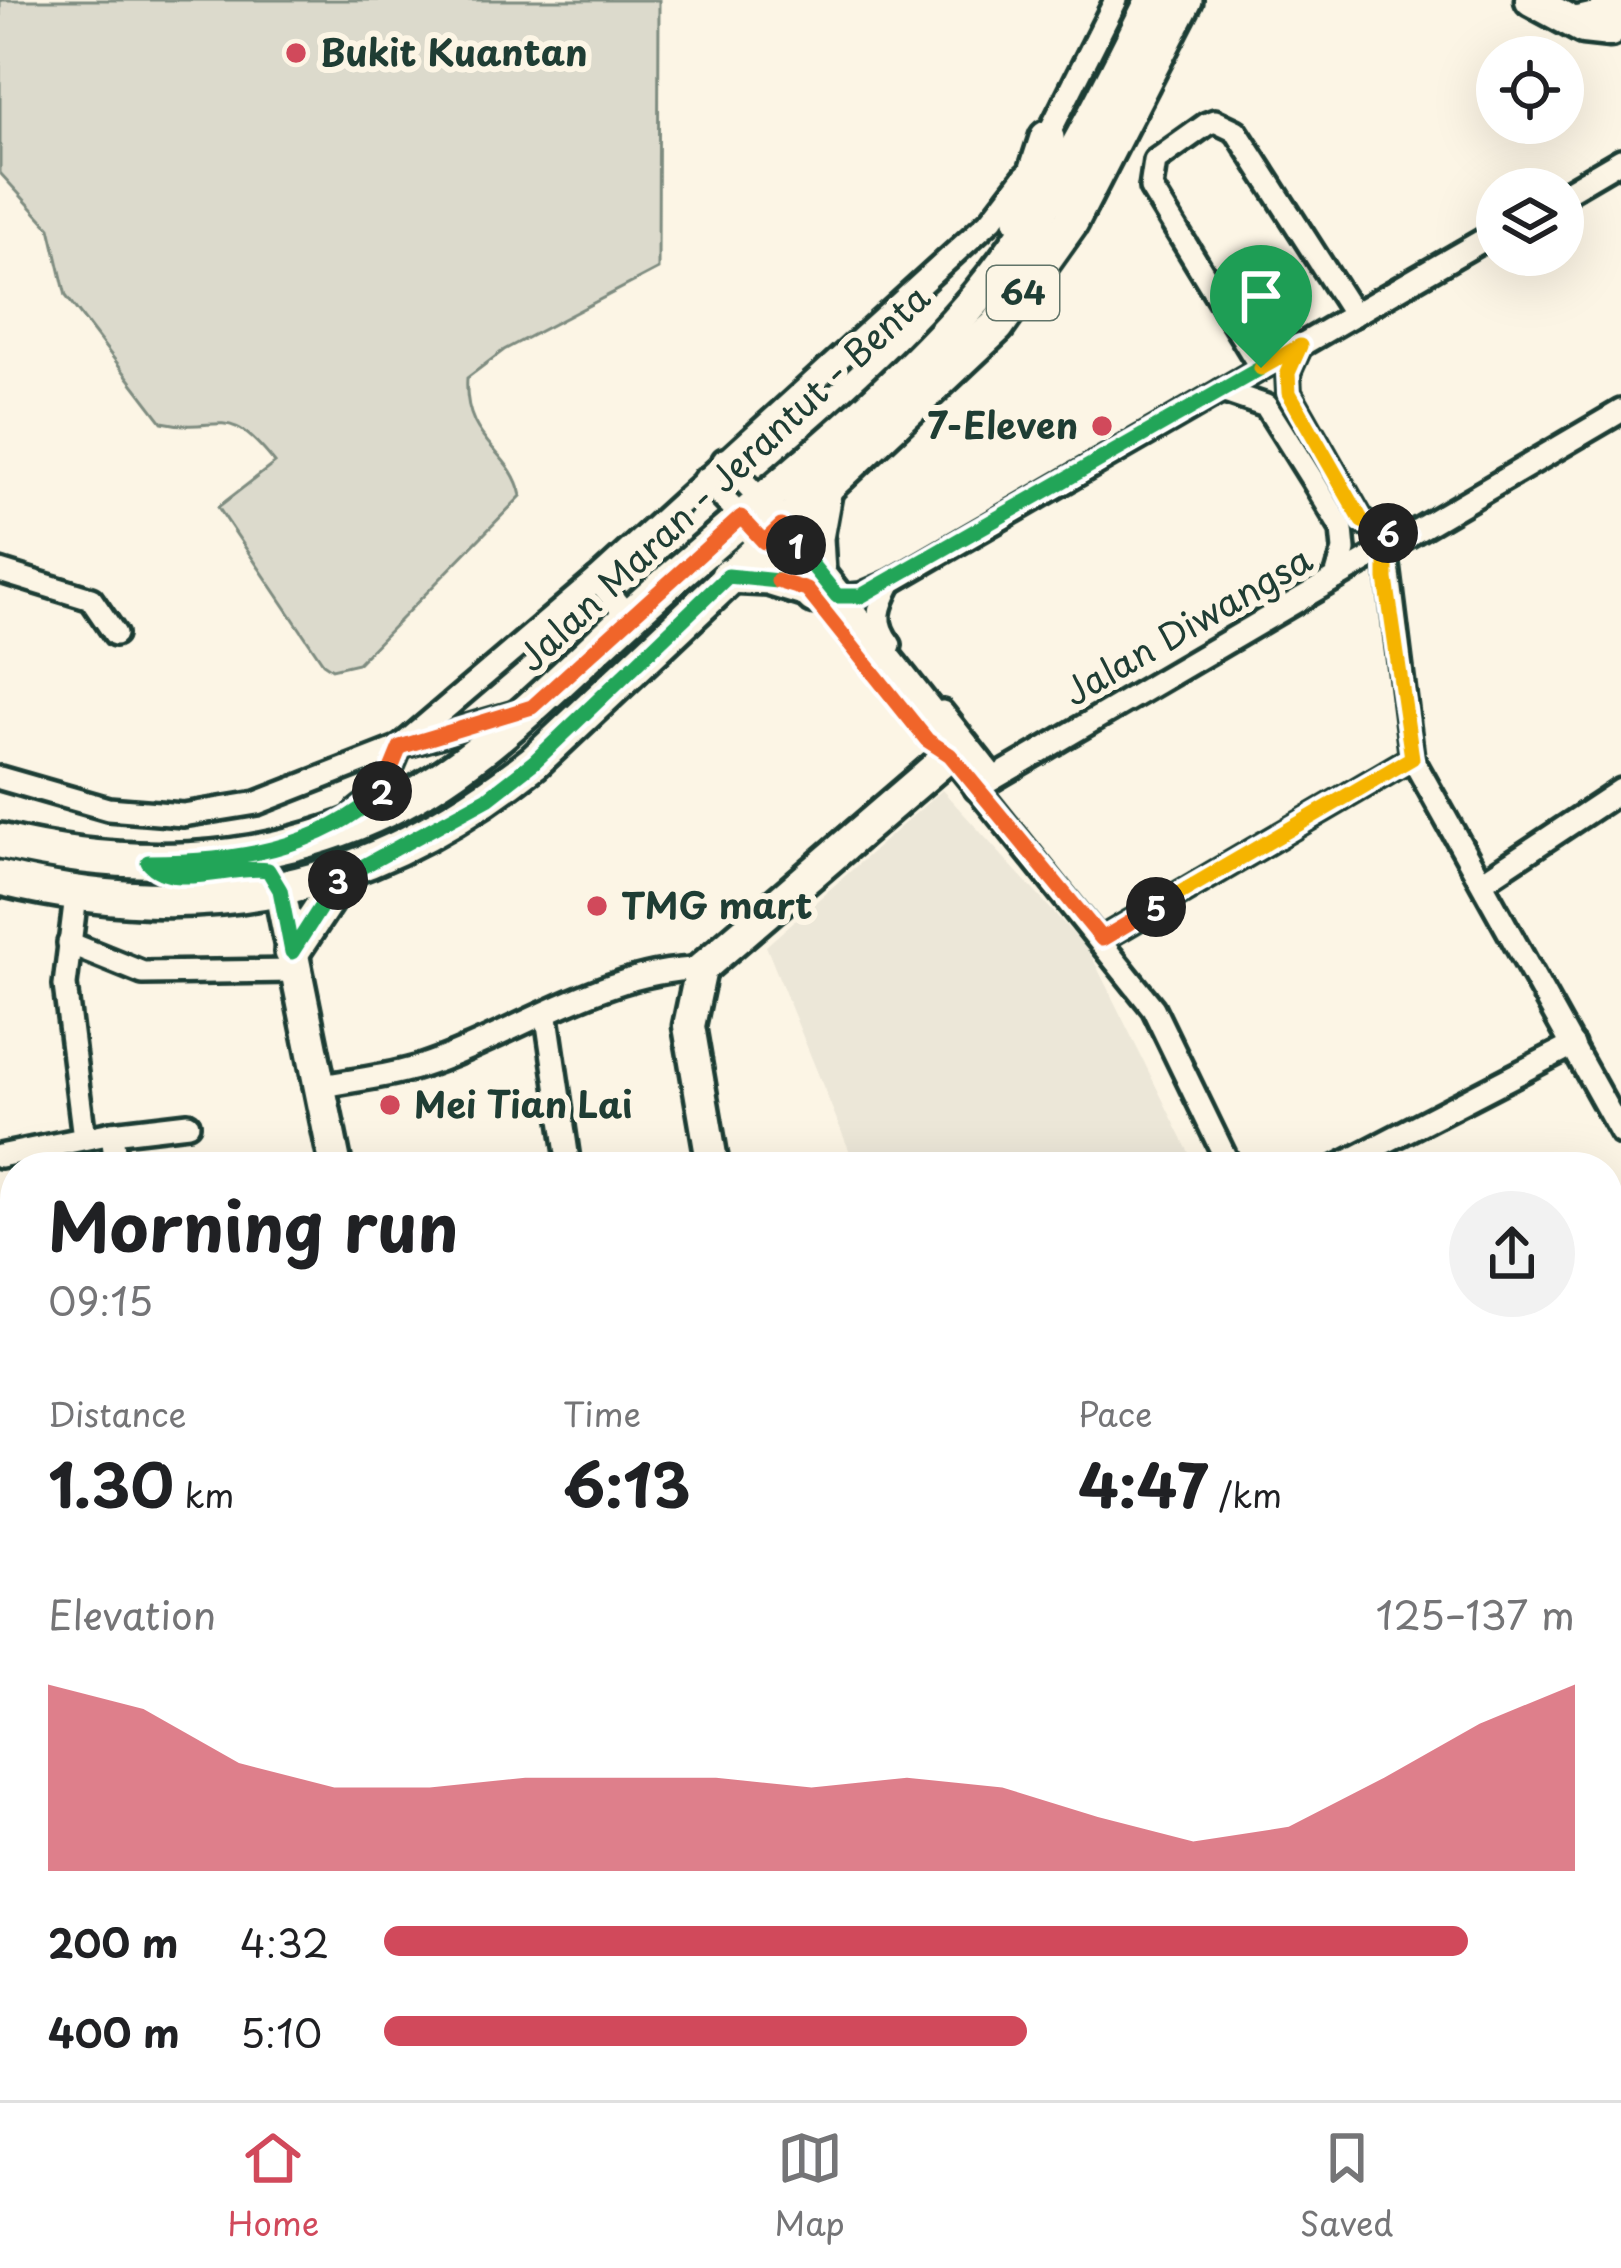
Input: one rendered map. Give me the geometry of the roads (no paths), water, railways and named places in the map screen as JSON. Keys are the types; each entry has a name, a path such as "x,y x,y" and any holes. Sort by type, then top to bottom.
{"main road":[{"name":"Jalan Maran - Jerantut - Benta","path":"0,878 76,896 135,899 280,890 378,861 488,798 534,762 728,576 761,521 976,299 1067,168 1154,0"},
{"name":"Jalan Maran - Jerantut - Benta","path":"0,841 59,855 148,862 253,852 328,833 409,799 466,764 628,616 761,521 825,488 997,326 1040,272 1185,0"},
{"path":"1531,0 1572,23 1616,23"},
{"path":"1018,244 1022,212 1047,138"},
{"path":"821,586 816,538 825,488"},
{"path":"710,1152 689,1026 701,969 950,755 927,740 821,586 761,521"},
{"path":"728,576 821,586"},
{"path":"148,862 155,870 176,875 260,868 273,874 332,1152"},
{"path":"293,962 343,874"}],"street":[{"path":"328,833 381,793 400,747 597,579 992,219 1017,191 1116,0"},
{"path":"1261,368 1151,188 1155,161 1207,124 1215,121 1236,131 1354,315"},
{"path":"1584,182 1621,160"},
{"path":"821,586 861,596 891,582 1476,244"},
{"path":"1300,346 1288,373 1289,393 1362,521 1378,531 1407,536"},
{"path":"1222,391 1266,406 1312,479 1342,529 1344,550 1336,578"},
{"name":"Jalan Diwangsa","path":"985,783 1621,411"},
{"path":"724,460 761,521"},
{"path":"705,479 761,521"},
{"path":"1386,549 1391,625 1412,758 1621,1133"},
{"path":"1361,563 1391,625"},
{"path":"0,571 91,599 115,634"},
{"path":"597,579 628,616"},
{"path":"891,582 879,604 878,631 1153,1008 1223,1152"},
{"path":"0,778 108,809 183,815 257,803 400,747 532,707"},
{"path":"950,755 985,783"},
{"path":"1102,939 1412,758"},
{"path":"1482,882 1621,790"},
{"path":"76,896 65,985 83,1138"},
{"path":"69,943 143,973 293,962"},
{"path":"317,1087 416,1068 627,981 667,969 701,969"},
{"path":"547,1017 567,1152"},
{"path":"1366,1152 1573,1046"},
{"path":"18,1152 188,1124"},
{"path":"112,1133 114,1152"}],"place":[{"name":"Bukit Kuantan","path":"296,53"},
{"name":"7-Eleven","path":"1102,426"},
{"name":"TMG mart","path":"597,906"},
{"name":"Mei Tian Lai","path":"390,1105"}]}
